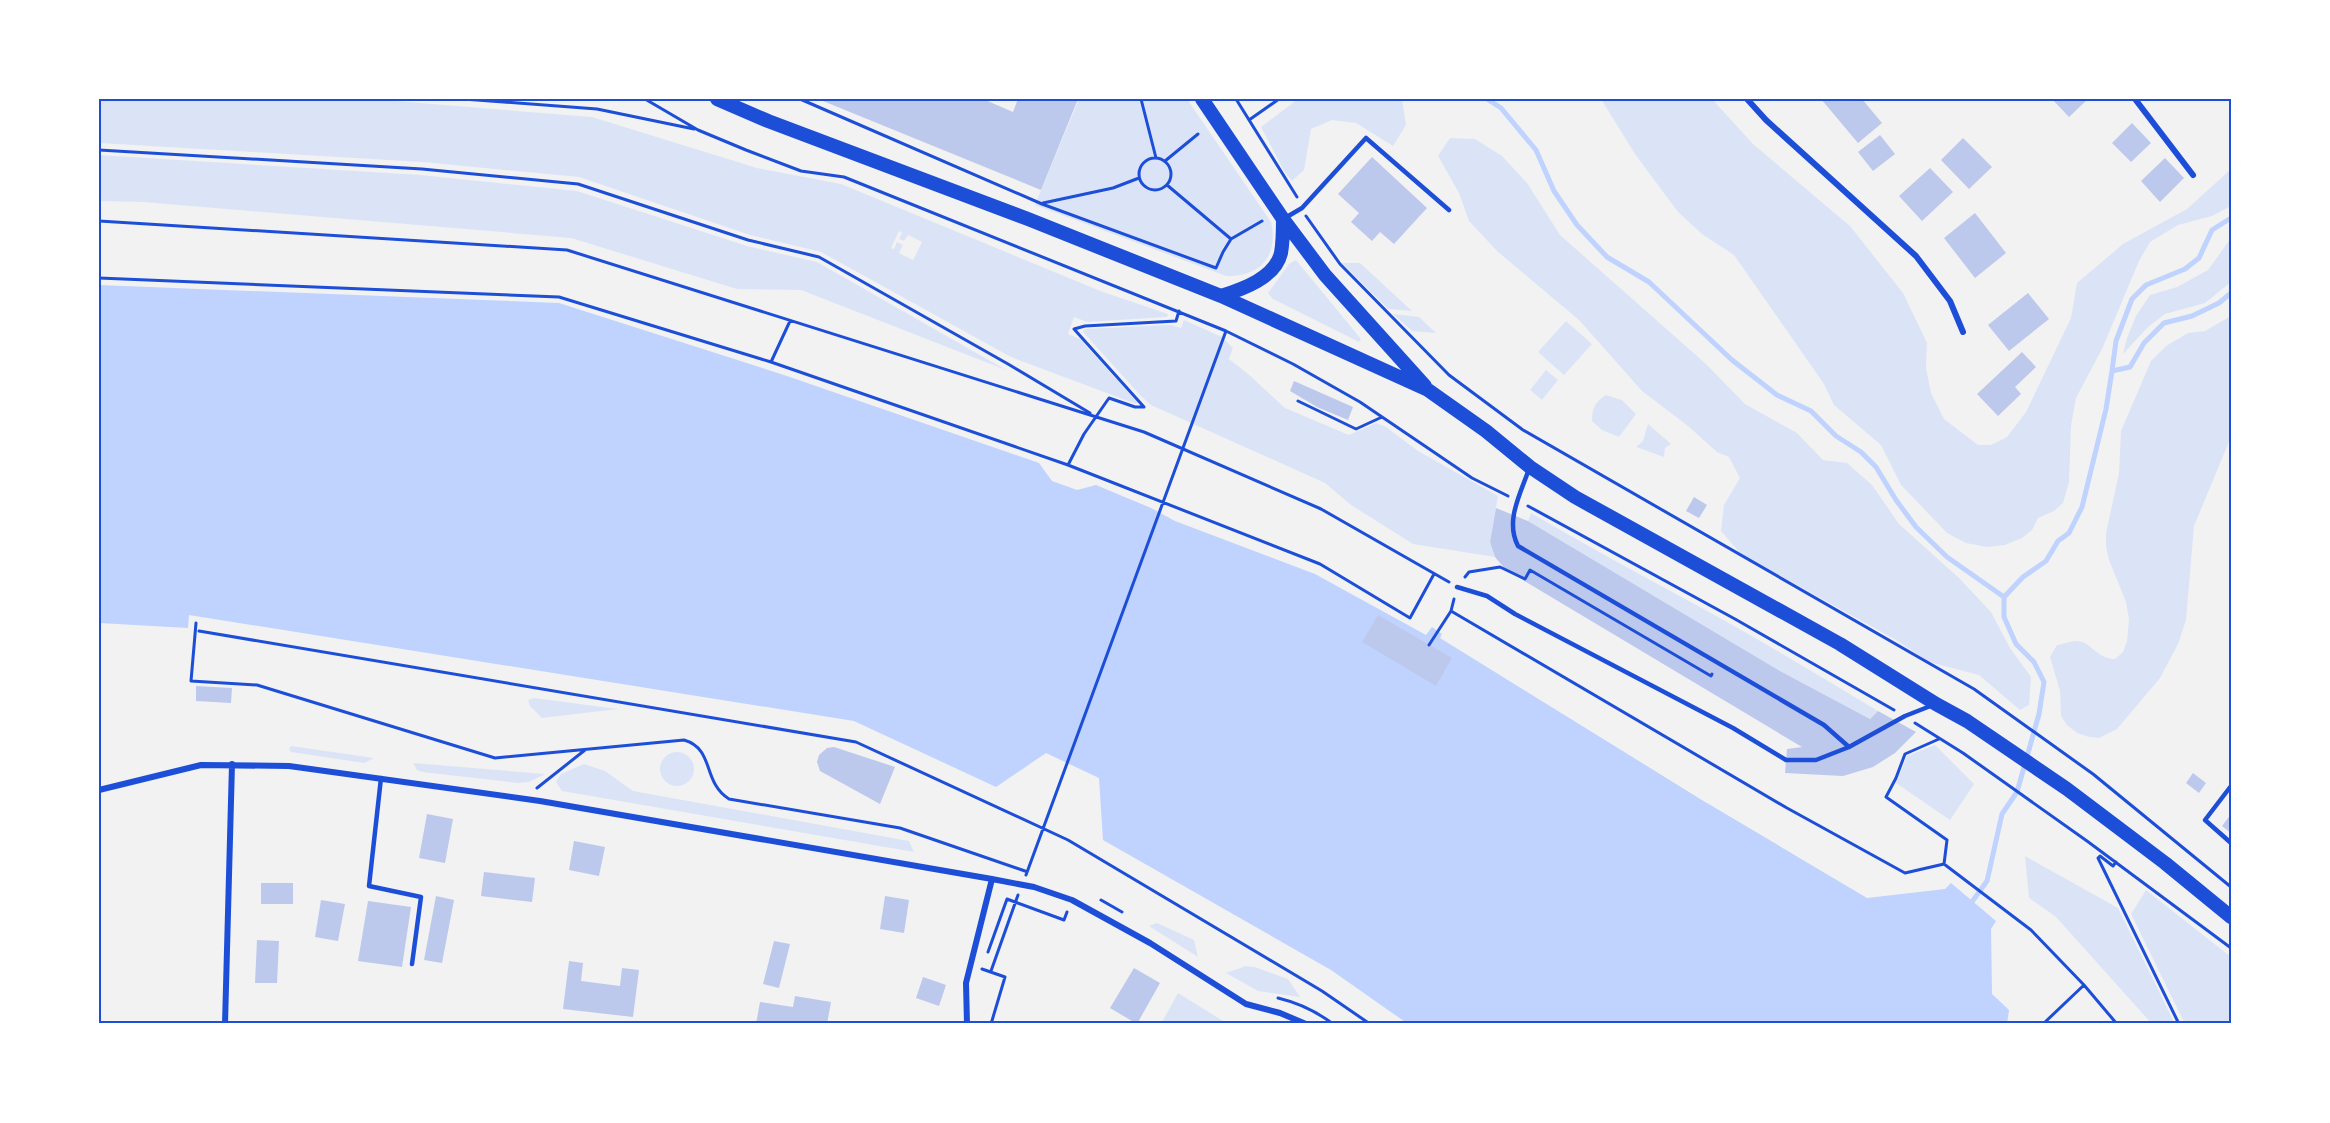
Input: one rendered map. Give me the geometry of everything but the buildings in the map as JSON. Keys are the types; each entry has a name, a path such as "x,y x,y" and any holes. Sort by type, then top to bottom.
{"main road":[{"path":"717,99 768,121 1028,219 1221,296 1428,390 1486,431 1530,467 1575,497 1840,644 1967,721 2067,789 2165,863 2231,917"},
{"path":"1202,99 1283,219 1326,275 1428,390"},
{"path":"1221,296 1249,286 1270,271 1281,255 1283,219"}],"street":[{"path":"1748,99 1766,120 1916,256 1950,301 1963,332"},
{"path":"2135,99 2193,175"},
{"path":"225,1024 232,764"},
{"path":"99,790 201,765 289,766 540,801 1034,887 1072,900 1150,943 1246,1004 1280,1013 1306,1024"},
{"path":"967,1024 966,983 992,879"}],"lane":[{"path":"1283,219 1302,208 1366,138 1449,210"},
{"path":"1530,467 1511,526 1518,546 1824,725 1849,747"},
{"path":"1457,587 1487,596 1526,620 1733,728 1786,760 1816,760 1849,747 1905,716 1936,704"},
{"path":"381,778 369,886 421,897 412,964"},
{"path":"2231,786 2205,820 2231,843"}],"path":[{"path":"463,99 597,108 698,130"},
{"path":"645,99 698,130 801,171 844,177 1179,311 1293,364 1382,417 1472,478 1735,619 1905,716 1963,753 2116,862 2231,948"},
{"path":"800,99 1042,204 1216,268 1222,252 1231,239 1262,221"},
{"path":"1141,99 1156,158"},
{"path":"1236,99 1297,196 1302,208 1340,264 1449,375 1523,430 1974,689 2093,774 2231,887"},
{"path":"1249,120 1280,99"},
{"path":"1165,161 1198,134"},
{"path":"99,150 410,168 578,184 748,240 819,257 1008,364 1096,417"},
{"path":"1156,158 1165,161 1172,175 1167,185 1160,189 1149,189 1140,178 1142,165 1149,159 1156,158"},
{"path":"1042,204 1113,188 1140,178"},
{"path":"1167,185 1231,239"},
{"path":"99,221 567,250 1144,432 1321,508 1457,587"},
{"path":"99,278 560,297 771,362 1068,465 1320,564 1410,618 1434,574"},
{"path":"1068,465 1084,434 1109,398 1135,407 1144,407 1074,329 1086,326 1176,321 1179,311"},
{"path":"771,362 790,321"},
{"path":"991,971 1226,331"},
{"path":"1298,401 1356,429 1382,417"},
{"path":"1429,645 1451,611 1457,587 1469,572 1500,567 1525,579 1530,570 1712,676 1713,674"},
{"path":"1451,611 1786,808 1905,873 1944,864 2031,930 2084,985 2116,1024"},
{"path":"196,623 191,681 257,685 495,758 684,740 695,743 702,750 719,793 729,799 900,828 1036,875"},
{"path":"199,631 856,742 1068,840 1322,991 1370,1024"},
{"path":"1938,739 1905,754 1886,797 1947,840 1944,864"},
{"path":"537,788 586,749"},
{"path":"2116,862 2113,866 2100,856 2098,858 2179,1024"},
{"path":"1097,898 1126,915"},
{"path":"986,957 1007,899 1064,920 1072,900"},
{"path":"981,969 1005,977 991,1024"},
{"path":"2043,1024 2084,985"},
{"path":"1273,997 1295,1002 1318,1013 1333,1024"}],"shaded area":[{"path":"99,99 370,99 592,117 757,168 841,184 1103,292 1168,314 1167,317 1087,322 1074,317 1068,334 1080,339 1137,402 1136,404 1011,357 821,252 750,235 579,177 422,162 99,143","holes":["899,231 902,233 899,239 904,241 908,235 922,242 913,260 899,253 903,245 897,242 894,249 891,248"]},
{"path":"1079,99 1187,99 1271,222 1272,245 1264,262 1248,273 1226,276 1035,205"},
{"path":"1298,99 1402,99 1406,125 1393,146 1356,123 1332,120 1311,129 1304,170 1292,181 1284,171 1261,127"},
{"path":"1601,99 1712,99 1753,144 1850,226 1903,293 1927,343 1926,368 1931,393 1944,419 1978,445 1991,445 2007,437 2026,412 2071,318 2077,283 2123,244 2187,209 2231,169 2231,206 2212,216 2178,225 2150,242 2139,261 2103,347 2076,398 2071,426 2069,482 2063,503 2054,511 2038,518 2032,530 2022,538 2005,545 1987,547 1966,543 1947,533 1901,485 1881,445 1834,405 1824,384 1734,255 1702,234 1678,212 1635,154"},
{"path":"1450,138 1475,139 1502,156 1527,183 1560,235 1706,364 1745,404 1797,433 1823,460 1847,463 1872,485 1899,524 1959,578 1991,612 2010,648 2031,677 2029,705 2020,710 1979,675 1929,662 1896,640 1741,554 1721,531 1724,505 1740,478 1729,457 1717,452 1688,426 1642,391 1579,320 1497,251 1469,221 1459,193 1438,156"},
{"path":"99,155 421,175 577,191 747,246 817,262 1006,370 801,290 737,289 571,238 143,202 99,201"},
{"path":"2231,238 2231,282 2205,303 2165,314 2148,327 2123,354 2136,316 2150,295 2177,287 2208,270"},
{"path":"1296,260 1361,339 1359,342 1273,299 1268,293 1289,264"},
{"path":"1342,263 1360,263 1412,311 1388,309"},
{"path":"1393,314 1419,317 1436,333 1412,331"},
{"path":"2231,316 2231,437 2194,526 2186,620 2178,644 2160,678 2117,729 2099,738 2077,733 2061,716 2060,691 2050,657 2057,645 2077,641 2086,644 2103,656 2115,659 2123,652 2127,641 2129,619 2126,602 2106,547 2106,533 2119,473 2121,431 2151,361 2166,346 2188,333 2205,331"},
{"path":"1184,320 1222,337 1233,348 1229,359 1285,408 1349,435 1376,423 1386,427 1418,451 1498,496 1490,542 1495,557 1413,544 1351,505 1325,483 1151,405 1083,332 1084,329 1171,325 1181,328"},
{"path":"1566,321 1592,344 1564,375 1538,352"},
{"path":"1546,370 1558,380 1542,400 1530,390"},
{"path":"1606,395 1622,400 1636,414 1619,437 1602,430 1592,421 1595,406"},
{"path":"1648,424 1671,444 1665,448 1664,457 1636,447 1643,441"},
{"path":"1531,513 1807,668 1878,711 1870,719 1780,671 1528,521"},
{"path":"534,698 618,709 542,718 530,706 528,700"},
{"path":"1935,745 1974,784 1950,820 1896,783 1907,756"},
{"path":"291,746 374,758 364,763 291,752 289,749"},
{"path":"677,752 689,757 694,769 689,781 677,786 665,781 660,769 665,757"},
{"path":"413,763 545,774 529,782 518,783 422,772 417,770"},
{"path":"584,764 605,771 633,791 909,841 914,852 562,791 556,782 561,774"},
{"path":"2025,856 2118,908 2175,1024 2152,1024 2056,917 2029,898"},
{"path":"2146,890 2231,957 2231,1024 2185,1024 2131,914"},
{"path":"1157,923 1194,940 1198,957 1149,926"},
{"path":"1246,966 1288,979 1300,997 1258,991 1226,973"},
{"path":"1178,993 1228,1024 1161,1024"}],"water":[{"path":"99,285 559,303 784,375 1039,463 1052,481 1077,490 1096,485 1151,508 1175,521 1315,574 1426,635 1432,627 1442,634 1441,638 1707,803 1867,898 1945,889 1951,883 1996,921 1991,929 1992,994 2009,1010 2007,1024 1408,1024 1331,970 1103,840 1099,778 1046,753 996,787 854,721 189,615 188,628 99,623"}],"pier":[{"path":"1442,634 1708,800 1707,803 1440,638"}],"waterway":[{"path":"1487,99 1501,108 1536,150 1554,191 1577,225 1607,257 1649,282 1732,360 1777,395 1811,411 1836,436 1861,452 1876,467 1916,527 1947,557 2004,597 2004,617 2016,644 2034,662 2044,682 2039,714 2017,792 2002,814 1987,881 1969,906"},
{"path":"2112,371 2116,341 2132,299 2146,285 2185,269 2199,258 2212,230 2231,218"},
{"path":"2004,597 2023,577 2046,561 2058,541 2069,533 2082,507 2106,409 2112,371 2130,367 2144,343 2164,323 2192,316 2219,303 2231,293"}]}
